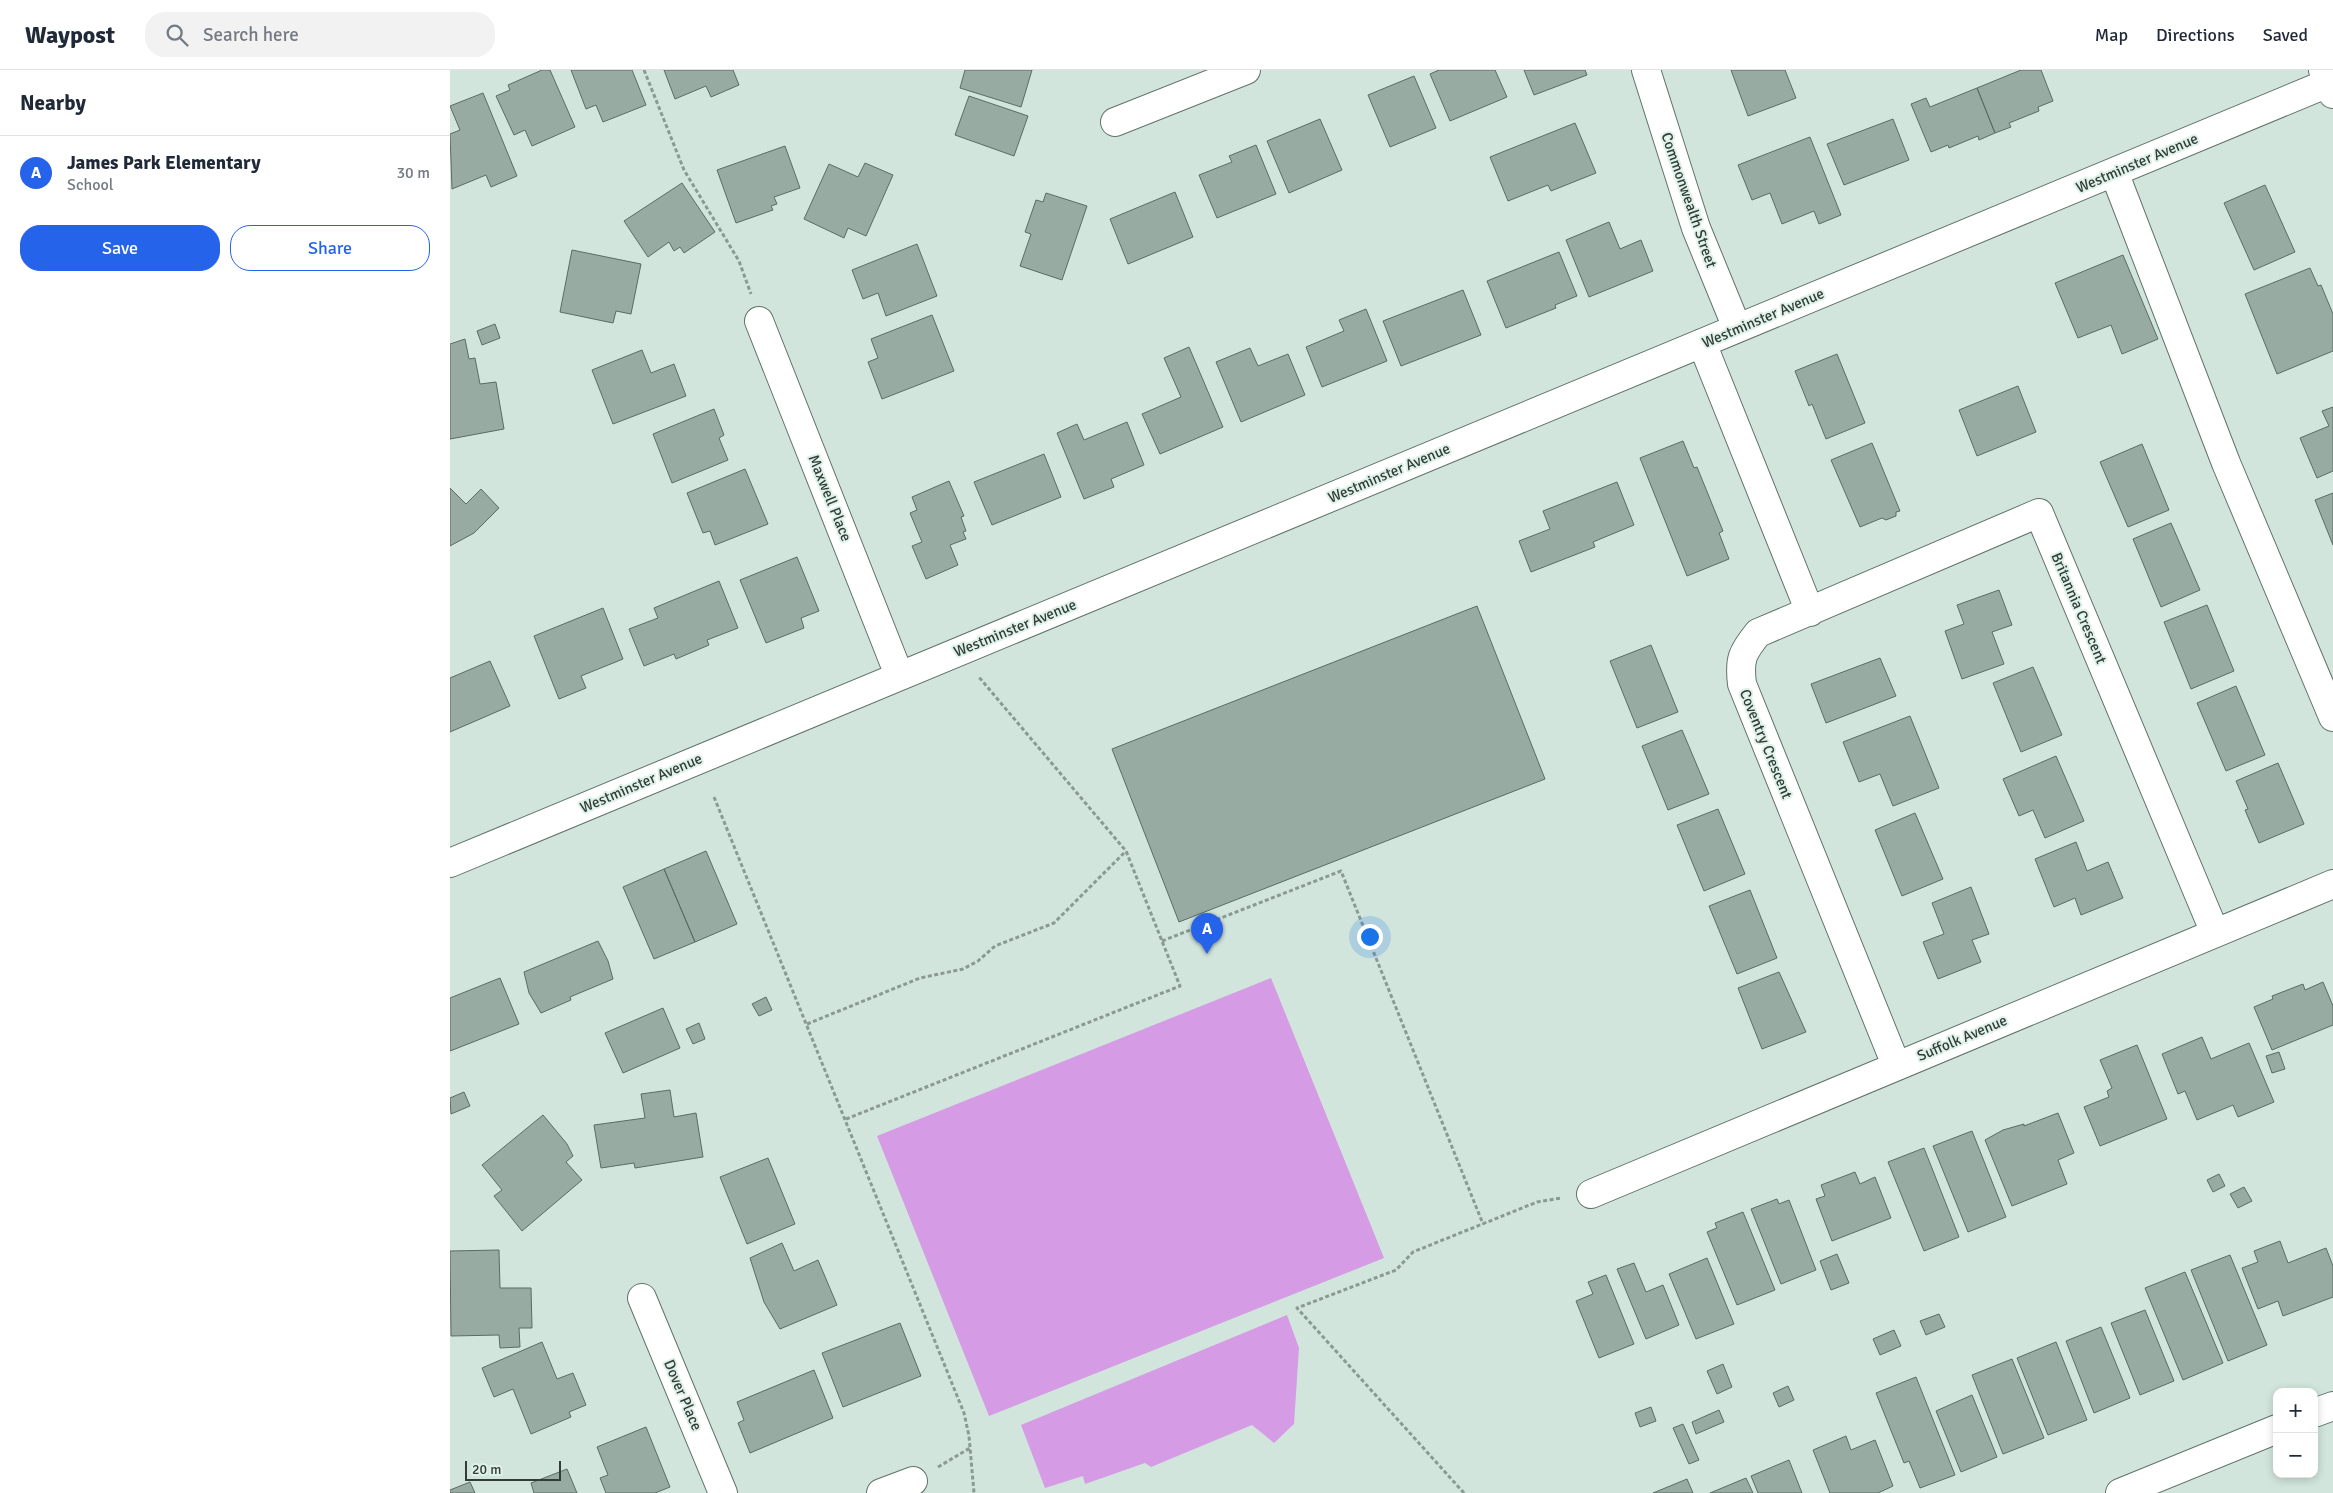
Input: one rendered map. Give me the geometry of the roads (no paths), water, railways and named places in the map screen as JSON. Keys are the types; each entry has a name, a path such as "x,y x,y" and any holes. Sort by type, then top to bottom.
{"street":[{"path":"1115,122 1246,70"},
{"name":"Commonwealth Street","path":"1646,70 1696,228 1737,328"},
{"name":"Westminster Avenue","path":"450,863 2329,82"},
{"path":"2114,172 2226,462 2333,717"},
{"name":"Maxwell Place","path":"759,321 899,675"},
{"path":"1702,343 1810,612"},
{"name":"Britannia Crescent","path":"1810,612 2039,513 2215,933"},
{"name":"Coventry Crescent","path":"1810,612 1758,633 1745,649 1740,664 1742,684 1896,1065"},
{"name":"Suffolk Avenue","path":"1591,1194 2333,884"},
{"name":"Dover Place","path":"642,1298 724,1493"},
{"path":"2318,1412 2333,1406"},
{"path":"2120,1493 2273,1431"},
{"path":"882,1493 913,1481"}],"place":[{"name":"James Park Elementary","path":"1207,954"}]}
